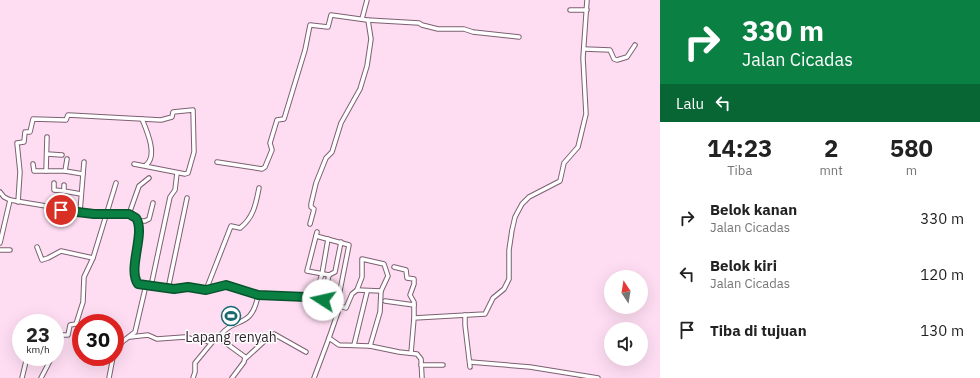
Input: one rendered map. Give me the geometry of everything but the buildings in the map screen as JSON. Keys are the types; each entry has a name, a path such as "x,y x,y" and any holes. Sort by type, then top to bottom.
{"street":[{"path":"362,19 367,0"},
{"path":"414,318 485,314 493,298 507,284 510,268 509,250 515,217 522,204 529,197 560,181 564,163 578,147 586,114 583,58 587,0"},
{"path":"570,10 587,10"},
{"path":"217,162 262,169 265,167 272,150 270,143 277,120 284,119 305,50 310,25 328,27 332,15 368,20 376,19 419,23 438,29 464,29 473,32 520,37"},
{"path":"310,224 314,209 311,207 311,204 316,183 326,158 332,152 341,123 360,90 367,66 371,39 368,20"},
{"path":"584,49 610,50 616,60 627,58 635,45"},
{"path":"18,202 20,172 17,143 24,142 25,132 30,132 33,119 66,120 69,115 164,120 172,117 173,112 193,111 194,154 188,173 176,173 134,164"},
{"path":"142,119 149,139 152,156 148,164 145,166"},
{"path":"46,171 47,137"},
{"path":"46,154 62,155"},
{"path":"65,171 67,159"},
{"path":"80,212 84,162"},
{"path":"33,164 33,170 65,171 83,174"},
{"path":"151,286 170,197 174,190 176,173"},
{"path":"129,214 139,186 149,178"},
{"path":"54,183 54,190 81,194"},
{"path":"64,335 68,335 70,325 76,324 83,302 84,277 93,258 108,215 116,183"},
{"path":"64,185 64,191"},
{"path":"206,290 231,226 240,228 246,223 256,205 259,188"},
{"path":"0,192 4,197 18,202 80,212 108,215 129,214 138,221 145,221 149,219 153,202"},
{"path":"168,289 187,198"},
{"path":"0,243 10,200"},
{"path":"138,221 136,280 138,284 146,286 168,289 188,287 206,290 226,285 258,295 314,298 346,308 352,294 357,290 363,273 363,259 383,263 388,276 381,291 380,312 370,346"},
{"path":"314,378 337,317 337,306 349,244 328,239 317,234 306,271 329,275 336,272 340,242"},
{"path":"314,298 322,274 328,239"},
{"path":"37,246 42,260 61,251 93,258"},
{"path":"0,250 10,250"},
{"path":"394,267 406,270 407,278 414,279 414,284 410,295 414,305 411,353"},
{"path":"323,300 329,275"},
{"path":"124,341 135,332 146,286"},
{"path":"357,290 367,292 381,291"},
{"path":"354,345 367,292"},
{"path":"193,378 195,363 211,343 224,332 246,321 251,316 257,305 258,295"},
{"path":"385,301 414,305"},
{"path":"465,315 470,367"},
{"path":"232,378 246,358 272,334 277,334 306,352"},
{"path":"130,337 148,336 158,339 185,337 196,340 201,338 211,343"},
{"path":"220,336 223,341 246,358"},
{"path":"329,338 339,345 370,346 419,355 422,378"},
{"path":"470,362 530,367 598,378"},
{"path":"421,366 443,365"},
{"path":"22,378 25,366"},
{"path":"41,378 47,366"},
{"path":"109,378 111,366"}],"place":[{"name":"Lapang renyah","path":"231,316"}],"route":[{"path":"61,210 108,215 129,214 136,218 138,221 138,226 135,276 136,283 138,284 174,289 188,287 206,290 226,285 247,293 258,295 306,297 323,300"}]}
